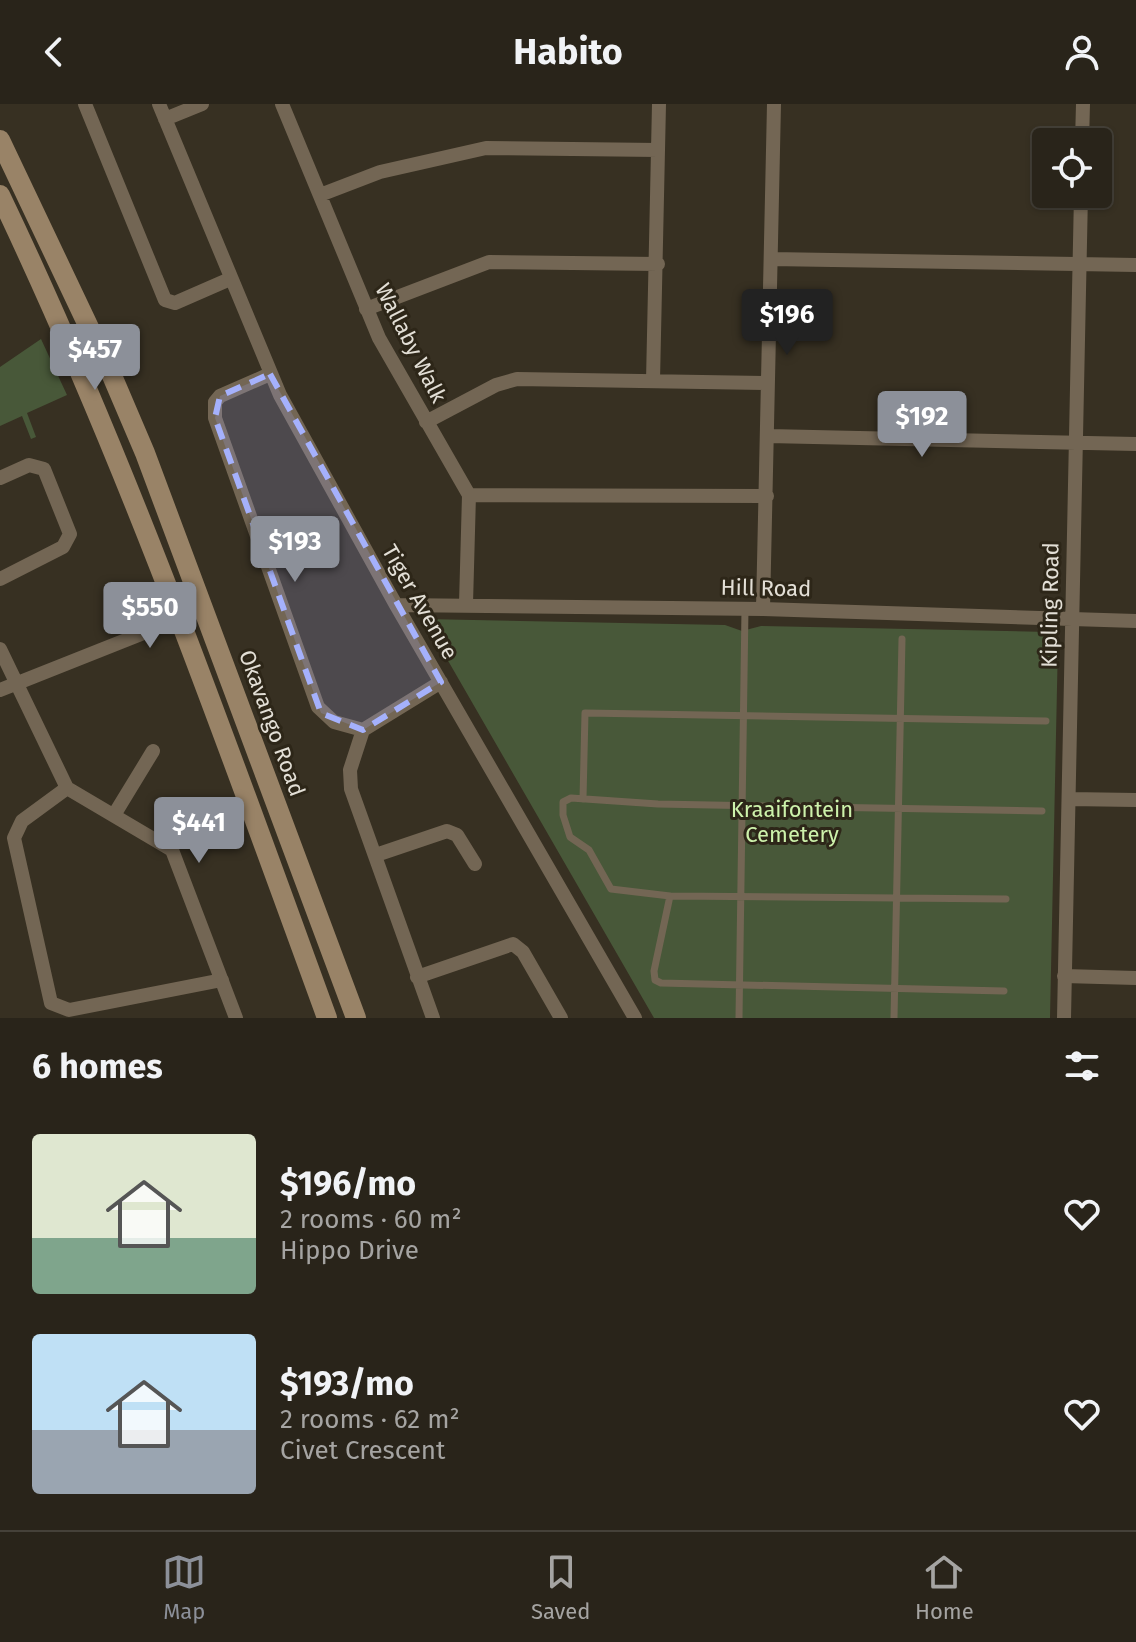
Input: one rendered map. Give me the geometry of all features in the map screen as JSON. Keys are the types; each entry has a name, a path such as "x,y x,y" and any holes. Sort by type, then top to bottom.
{"main road":[{"name":"Okavango Road","path":"0,140 113,378 204,609 356,1018"},
{"path":"0,195 147,534 327,1018"}],"street":[{"path":"85,104 165,300 175,303 230,279"},
{"name":"Tiger Avenue","path":"159,104 270,374 396,605 635,1018"},
{"path":"165,119 202,104"},
{"name":"Wallaby Walk","path":"282,104 366,309 469,495"},
{"path":"653,381 658,264 659,104"},
{"path":"763,609 774,104"},
{"path":"1082,128 1083,104"},
{"path":"320,195 380,172 486,148 658,150"},
{"name":"Kipling Road","path":"1064,1018 1081,208"},
{"path":"771,259 1136,265"},
{"path":"366,309 489,262 658,264"},
{"path":"270,374 220,396 215,402 215,418 318,707 334,722 363,730"},
{"path":"426,422 496,385 517,379 767,383"},
{"path":"768,436 1136,444"},
{"path":"0,478 29,465 44,469 70,534 63,547 0,579"},
{"path":"466,604 469,495 767,496"},
{"name":"Hill Road","path":"396,605 763,609 1136,621"},
{"path":"0,690 204,609"},
{"path":"0,649 67,788 172,850 236,1018"},
{"path":"433,1018 349,781 363,730 441,682"},
{"path":"114,815 153,751"},
{"path":"67,788 22,821 14,838 51,1003 69,1010 222,980"},
{"path":"1069,799 1136,800"},
{"path":"376,855 447,831 457,835 475,864"},
{"path":"417,977 513,944 523,952 561,1018"},
{"path":"1064,976 1136,978"}],"lane":[{"path":"739,1018 745,609"},
{"path":"894,1018 902,639"},
{"path":"583,799 585,713 744,714 901,721 1046,721"},
{"path":"1006,899 741,894 670,896 611,889 589,850 573,840 565,826 564,800 1042,811"},
{"path":"670,896 657,947 654,971 657,981 1004,991"}],"highlighted area":[{"path":"270,374 441,682 363,730 321,713 215,418 220,396"}],"green space":[{"path":"41,339 67,395 27,413 36,437 31,439 22,416 0,426 0,367"},
{"name":"Kraaifontein Cemetery","path":"424,619 725,625 742,631 761,626 1049,632 1058,641 1050,1018 654,1018"}]}
